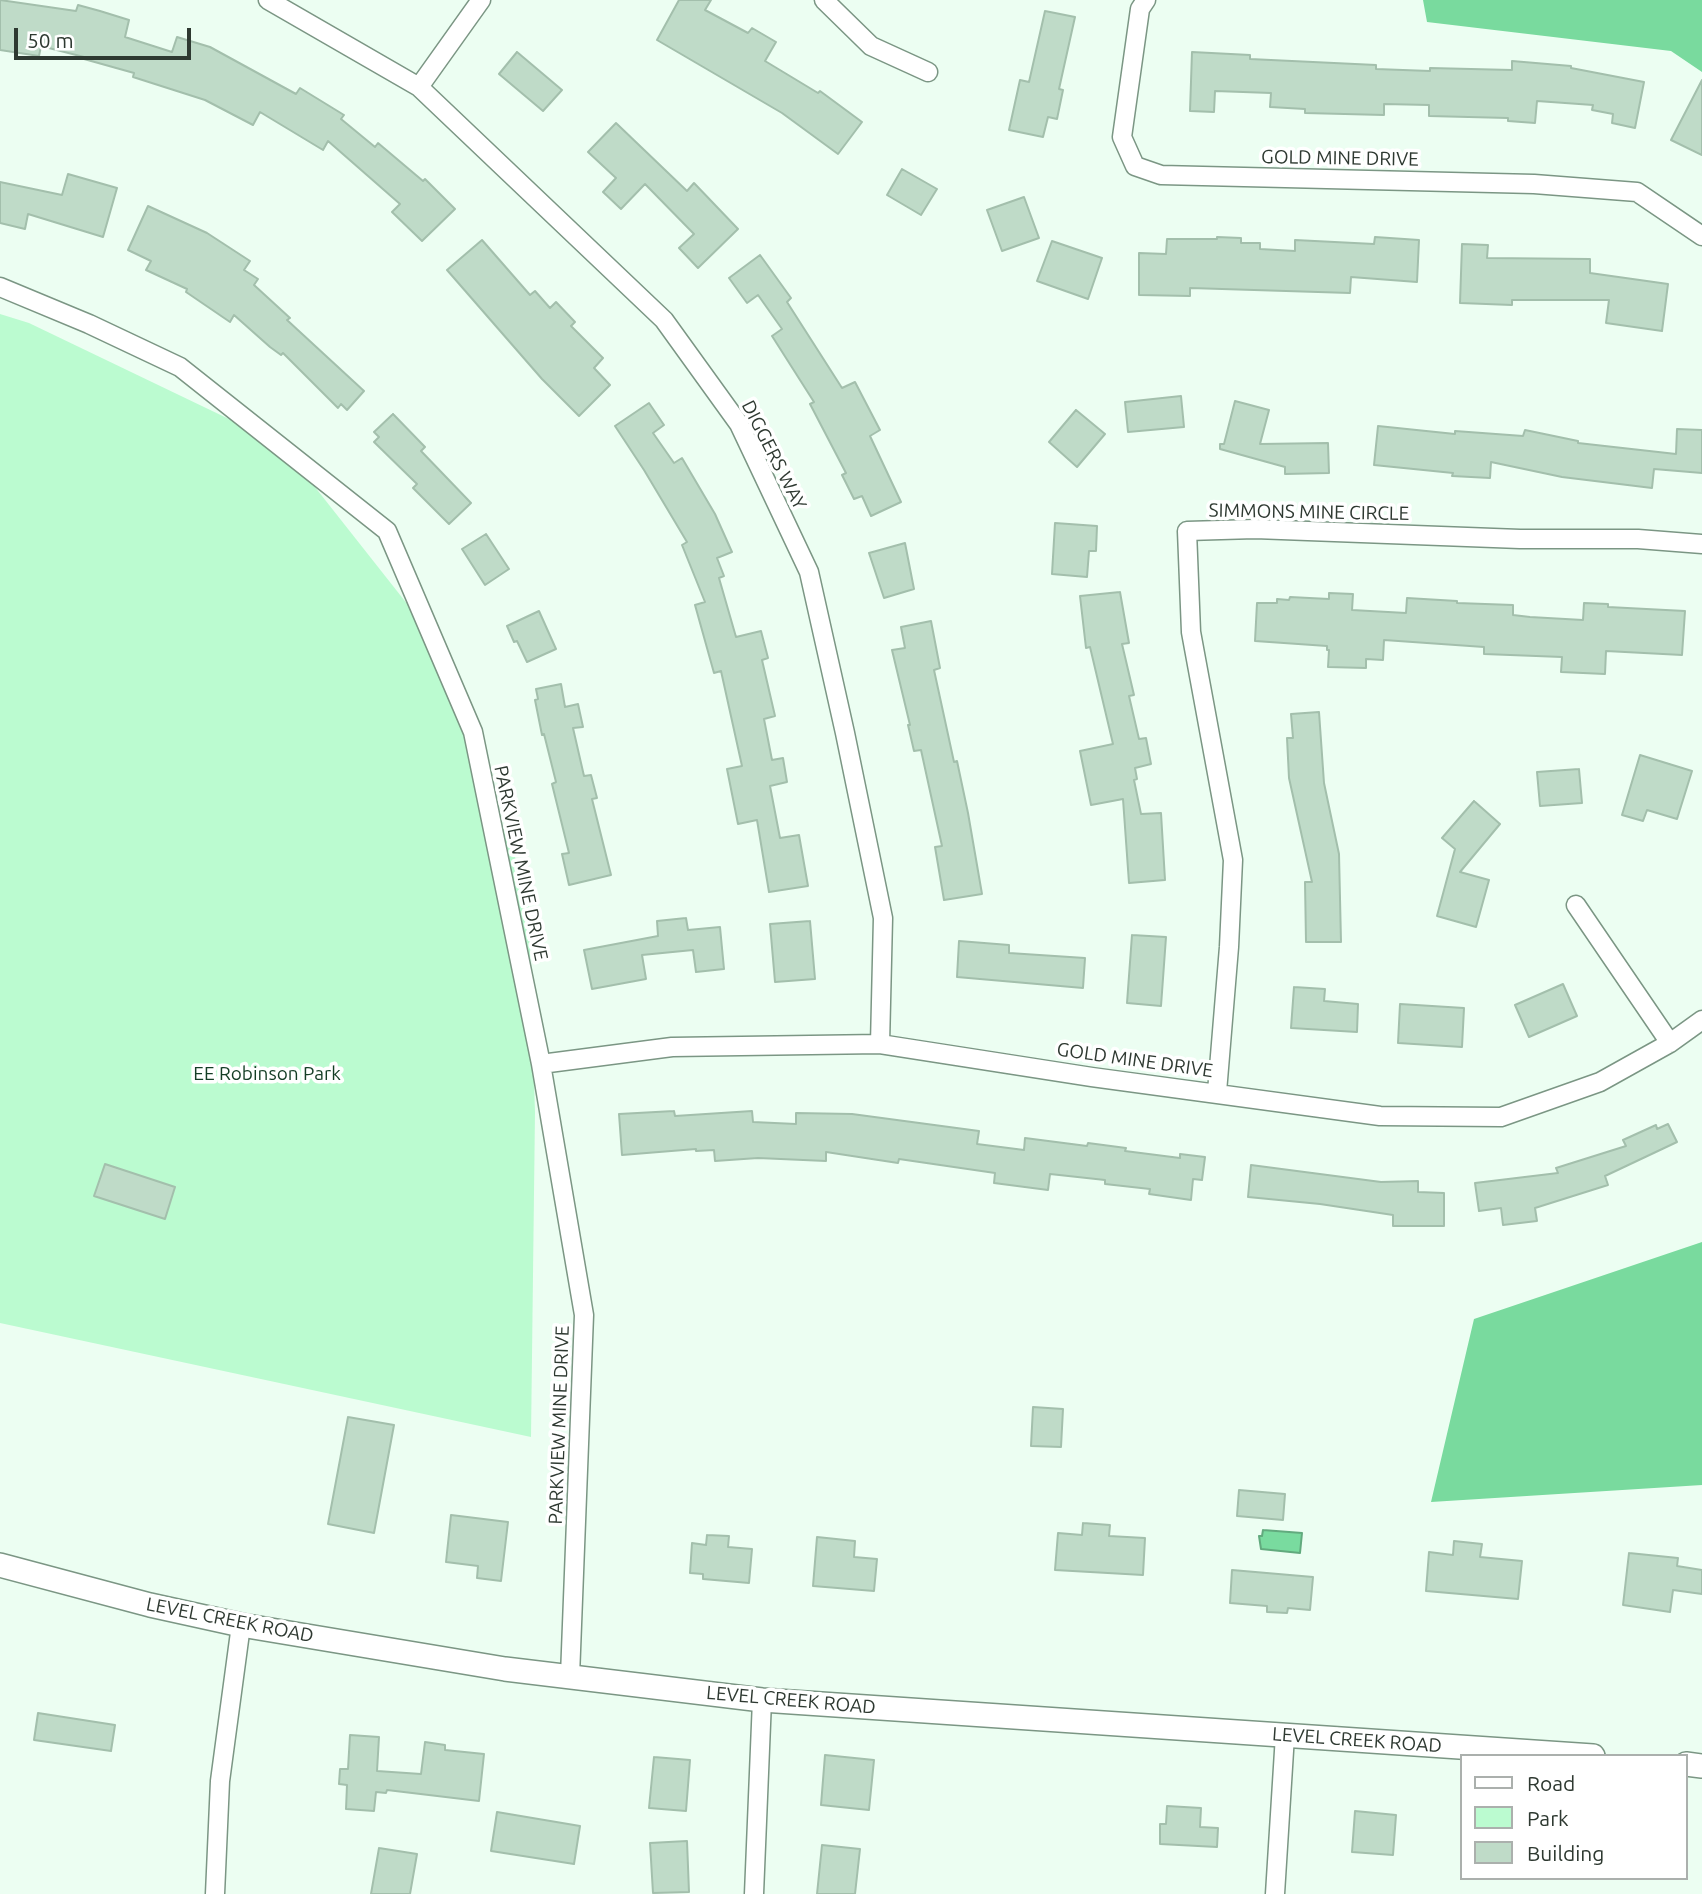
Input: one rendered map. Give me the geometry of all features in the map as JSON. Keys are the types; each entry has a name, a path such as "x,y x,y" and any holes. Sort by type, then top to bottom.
{"street":[{"name":"DIGGERS WAY","path":"268,0 419,87 664,320 739,424 809,572 815,598 883,918 880,1044"},
{"path":"419,87 481,0"},
{"path":"824,0 871,46 928,72"},
{"name":"GOLD MINE DRIVE","path":"1146,0 1140,9 1122,136 1135,166 1161,175 1534,184 1637,192 1702,236"},
{"name":"PARKVIEW MINE DRIVE","path":"0,287 89,324 180,367 387,531 473,732 541,1064 584,1315 570,1676"},
{"name":"SIMMONS MINE CIRCLE","path":"1217,1092 1233,860 1191,632 1187,531 1255,528 1520,539 1638,538 1702,544"},
{"path":"1576,905 1670,1043"},
{"name":"GOLD MINE DRIVE","path":"541,1064 672,1047 880,1044 1092,1077 1380,1116 1501,1117 1600,1082 1670,1043 1702,1020"},
{"name":"LEVEL CREEK ROAD","path":"0,1565 150,1605 241,1625 505,1669 762,1700 1564,1754"},
{"path":"215,1894 220,1781 241,1625"},
{"path":"754,1894 762,1700"},
{"path":"1275,1894 1285,1735"}],"green space":[{"name":"EE Robinson Park","path":"0,314 29,323 281,444 423,624 528,890 535,1112 531,1437 0,1323"}],"shaded area":[{"path":"1423,0 1702,0 1702,72 1671,51 1427,22"},
{"path":"1702,1242 1702,1485 1431,1502 1474,1319"},
{"path":"1263,1530 1302,1533 1300,1553 1261,1549 1259,1536 1262,1536"}],"building":[{"path":"0,0 76,11 78,5 100,11 129,20 125,37 172,52 177,37 210,47 296,94 300,88 344,115 341,119 375,147 378,143 423,181 425,179 455,209 422,241 392,212 400,204 328,141 323,150 260,112 253,125 205,100 133,77 134,73 84,57 41,46 39,56 0,50"},
{"path":"679,0 711,0 705,10 748,33 752,28 776,42 765,61 818,93 820,91 862,122 838,154 782,113 657,40"},
{"path":"1045,11 1075,17 1059,89 1063,90 1057,119 1048,117 1043,137 1009,130 1020,80 1029,82"},
{"path":"517,52 562,90 543,111 499,74"},
{"path":"1192,52 1250,55 1250,59 1376,65 1376,69 1430,71 1430,68 1512,70 1512,61 1571,66 1644,82 1635,128 1612,123 1613,114 1592,110 1593,105 1537,101 1535,123 1508,121 1508,118 1429,116 1429,105 1384,104 1384,115 1305,113 1305,109 1270,107 1271,93 1215,91 1214,112 1190,111"},
{"path":"1702,80 1702,155 1671,140"},
{"path":"616,123 687,191 694,183 738,229 698,268 679,248 694,234 645,184 621,209 603,192 616,178 588,152"},
{"path":"902,169 937,189 921,215 887,195"},
{"path":"68,174 117,188 103,237 28,214 25,229 0,223 0,182 62,195"},
{"path":"1024,197 1039,238 1002,251 987,210"},
{"path":"148,206 207,233 250,261 244,270 258,279 254,285 290,318 287,320 364,391 347,410 341,404 338,408 283,353 281,355 270,347 234,315 230,322 186,292 187,289 146,270 151,261 128,250"},
{"path":"1375,237 1419,240 1417,282 1351,277 1350,293 1190,288 1190,296 1139,295 1139,253 1166,254 1167,239 1241,238 1241,243 1260,243 1260,249 1295,251 1295,240 1374,244"},
{"path":"482,240 530,295 535,291 550,308 556,302 575,322 571,326 603,358 594,368 610,385 579,416 542,379 447,270"},
{"path":"1052,241 1102,258 1088,299 1037,281"},
{"path":"1462,244 1488,245 1487,258 1590,259 1590,273 1668,284 1662,331 1606,323 1609,300 1512,300 1512,305 1460,303"},
{"path":"760,255 791,298 787,302 842,388 855,382 880,430 870,436 901,502 871,516 862,496 854,499 842,475 846,473 810,404 814,402 772,336 782,329 758,295 747,303 729,278"},
{"path":"1181,396 1184,427 1128,432 1125,402"},
{"path":"1235,401 1269,410 1260,444 1328,443 1329,473 1285,474 1285,467 1220,449 1220,444 1224,444"},
{"path":"649,403 664,425 653,433 674,463 682,458 715,514 732,552 717,558 724,576 719,578 736,637 761,631 768,658 762,660 775,716 764,719 772,760 783,758 787,782 770,786 780,838 799,835 808,886 769,892 757,820 738,824 727,769 742,766 721,671 714,673 695,605 705,602 682,545 687,542 615,426"},
{"path":"1076,410 1105,434 1077,467 1049,442"},
{"path":"393,414 425,447 421,451 471,503 449,524 413,488 417,484 374,442 379,437 374,432"},
{"path":"1378,426 1455,434 1455,431 1523,436 1525,430 1578,443 1676,454 1677,429 1702,430 1702,473 1654,469 1652,488 1562,477 1491,462 1490,478 1452,476 1453,473 1374,465"},
{"path":"1055,523 1097,526 1096,551 1089,551 1087,577 1052,574"},
{"path":"486,534 509,569 485,585 462,549"},
{"path":"905,543 914,589 884,598 869,553"},
{"path":"1120,592 1129,643 1122,644 1134,695 1129,696 1139,739 1146,738 1151,764 1135,768 1137,779 1134,780 1141,814 1161,813 1165,880 1129,883 1123,799 1091,805 1080,751 1113,744 1090,647 1086,648 1080,596"},
{"path":"1329,593 1353,594 1352,610 1406,613 1407,598 1513,605 1513,615 1583,620 1584,603 1685,611 1682,655 1606,651 1605,674 1561,672 1562,657 1484,654 1484,647 1384,640 1383,660 1366,659 1366,668 1328,667 1327,646 1255,641 1257,603 1277,603 1277,599 1289,600 1290,597 1329,599"},
{"path":"539,611 556,649 527,662 507,626"},
{"path":"931,621 940,668 934,670 954,762 957,761 982,894 944,900 935,847 942,846 921,750 914,751 892,650 905,648 901,627"},
{"path":"561,684 565,707 578,704 583,727 573,728 584,776 591,775 597,798 592,799 611,875 569,885 562,854 569,853 552,784 556,782 535,700 538,699 536,689"},
{"path":"1319,712 1324,783 1339,854 1341,942 1306,942 1305,882 1312,882 1289,778 1287,738 1293,738 1291,714"},
{"path":"1640,755 1692,771 1677,819 1647,810 1643,821 1622,815"},
{"path":"1579,769 1582,803 1540,806 1537,772"},
{"path":"1474,801 1500,824 1460,872 1489,880 1476,927 1437,916 1455,849 1442,838"},
{"path":"686,918 688,930 720,927 724,969 696,972 693,950 642,955 646,979 592,989 584,950 658,936 657,921"},
{"path":"810,921 815,979 775,982 770,924"},
{"path":"1132,935 1166,937 1161,1006 1127,1003"},
{"path":"959,941 1009,945 1009,953 1085,958 1083,988 957,977"},
{"path":"1563,984 1577,1016 1529,1037 1515,1005"},
{"path":"1294,987 1325,989 1324,1001 1358,1004 1357,1032 1291,1028"},
{"path":"1400,1004 1464,1008 1462,1047 1398,1043"},
{"path":"674,1111 675,1116 752,1111 753,1122 796,1124 796,1113 852,1114 979,1131 977,1144 1024,1150 1025,1138 1087,1146 1088,1143 1180,1158 1180,1154 1205,1157 1202,1180 1193,1179 1191,1200 1149,1194 1150,1189 1105,1184 1105,1180 1050,1174 1048,1190 994,1183 995,1173 826,1152 826,1161 758,1158 715,1161 714,1150 696,1149 622,1155 619,1114"},
{"path":"1668,1124 1677,1142 1605,1176 1608,1185 1535,1208 1537,1221 1503,1225 1501,1208 1479,1211 1475,1183 1558,1173 1556,1168 1626,1146 1623,1140 1656,1125 1657,1129"},
{"path":"105,1164 175,1187 165,1219 94,1196"},
{"path":"1251,1165 1381,1182 1418,1181 1418,1192 1444,1193 1444,1226 1393,1226 1393,1215 1248,1197"},
{"path":"1033,1407 1063,1409 1061,1447 1031,1446"},
{"path":"348,1417 394,1425 374,1533 328,1524"},
{"path":"1239,1490 1285,1494 1283,1520 1237,1516"},
{"path":"451,1515 508,1522 501,1581 477,1578 478,1566 446,1562"},
{"path":"1083,1523 1110,1525 1109,1536 1145,1538 1143,1575 1055,1570 1058,1533 1082,1535"},
{"path":"707,1535 729,1536 728,1547 752,1549 749,1583 703,1579 703,1574 690,1573 692,1543 706,1545"},
{"path":"817,1537 855,1541 854,1557 877,1559 874,1591 813,1586"},
{"path":"1454,1541 1482,1544 1480,1557 1522,1561 1518,1599 1426,1591 1429,1552 1453,1555"},
{"path":"1629,1553 1678,1558 1677,1566 1702,1570 1702,1594 1673,1590 1670,1612 1623,1605"},
{"path":"1232,1570 1313,1577 1310,1610 1288,1608 1287,1613 1267,1612 1267,1606 1230,1603"},
{"path":"38,1713 115,1725 111,1751 34,1740"},
{"path":"350,1735 379,1737 377,1771 421,1774 425,1742 445,1745 445,1750 484,1754 479,1801 387,1790 386,1793 376,1792 374,1811 346,1809 347,1785 339,1784 340,1769 348,1769"},
{"path":"825,1755 874,1760 869,1810 821,1805"},
{"path":"654,1757 690,1760 686,1811 649,1808"},
{"path":"1167,1806 1201,1808 1200,1827 1218,1828 1217,1847 1160,1844 1160,1824 1166,1824"},
{"path":"1355,1811 1396,1815 1393,1855 1352,1852"},
{"path":"497,1812 580,1826 574,1864 491,1851"},
{"path":"687,1841 689,1892 653,1893 650,1843"},
{"path":"822,1845 860,1849 855,1894 817,1894"},
{"path":"379,1848 417,1854 410,1894 371,1894"}]}
